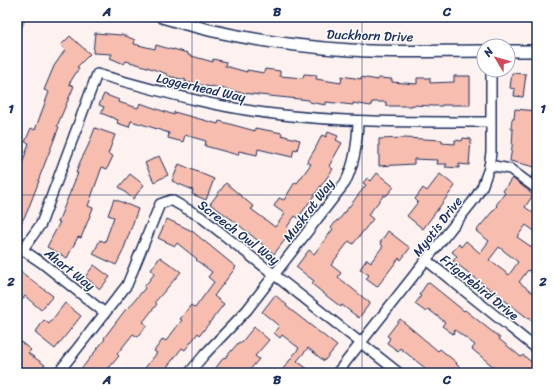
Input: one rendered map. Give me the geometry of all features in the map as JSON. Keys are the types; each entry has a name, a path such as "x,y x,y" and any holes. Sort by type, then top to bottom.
{"street":[{"name":"Duckhorn Drive","path":"162,17 220,32 285,44 318,48 384,51 476,51"},
{"path":"516,51 537,51"},
{"name":"Loggerhead Way","path":"20,248 40,224 97,74 189,99 273,114 358,122 491,122"},
{"name":"Myotis Drive","path":"337,373 474,200 482,187 489,165 491,152 491,78"},
{"name":"Muskrat Way","path":"189,373 247,310 345,183 355,159 358,122"},
{"path":"489,165 510,169 537,189"},
{"name":"Screech Owl Way","path":"58,373 127,284 160,204 171,200 201,217 399,373"},
{"name":"Ahart Way","path":"20,248 42,263 105,313"},
{"name":"Frigatebird Drive","path":"426,260 537,349"}],"green space":[{"path":"17,17 26,17 17,40"}],"building":[{"path":"95,33 121,34 135,40 134,44 155,49 156,45 188,53 188,55 213,62 213,59 226,62 225,66 247,72 247,70 264,73 265,69 280,71 280,76 303,78 304,74 317,75 316,79 341,83 342,76 361,79 361,77 378,80 378,78 392,79 392,82 417,84 417,78 430,78 430,83 454,82 454,76 470,76 470,105 386,106 386,102 372,102 371,106 353,103 353,105 326,102 326,105 309,102 309,100 237,92 212,86 195,84 185,82 186,80 167,76 167,74 144,66 126,61 124,64 110,58 112,54 93,53"},
{"path":"70,36 90,54 77,67 79,68 69,84 74,86 57,126 59,127 27,212 17,231 17,162 22,164 29,143 25,142 31,128 35,130 49,92 44,90 54,66 65,50 61,45"},
{"path":"516,73 526,74 523,97 514,96 515,89 510,88 511,78 516,78"},
{"path":"104,94 119,100 118,102 138,108 140,103 174,115 174,112 218,124 219,121 255,131 255,128 282,133 281,135 300,140 297,150 294,149 292,157 258,149 257,155 239,151 238,155 205,146 206,141 185,135 183,142 168,138 169,133 131,121 129,127 117,123 118,120 101,113 104,107 99,105"},
{"path":"515,109 537,111 535,167 510,161 513,129 511,129"},
{"path":"95,128 115,135 108,154 113,156 107,169 102,167 88,206 93,208 81,238 78,237 67,258 47,247 60,222 58,222 78,173 76,173 80,162"},
{"path":"328,132 338,136 336,140 342,143 329,166 333,169 298,218 295,216 287,227 292,231 274,254 234,221 210,204 226,183 254,207 251,209 275,227 285,214 274,206 279,198 284,200 295,182 297,183 311,164 307,162 322,135 326,137"},
{"path":"405,138 442,140 442,143 455,144 455,140 462,141 463,138 471,139 469,165 459,164 459,168 445,167 447,164 437,164 438,160 414,159 414,164 379,166 379,139"},
{"path":"159,156 168,175 154,182 145,163"},
{"path":"179,164 214,179 206,200 192,194 193,190 172,181"},
{"path":"537,169 537,181 531,177"},
{"path":"377,173 394,187 386,196 384,195 368,215 373,219 353,244 349,241 331,265 341,273 338,277 370,303 359,318 342,305 341,307 328,297 312,284 314,281 296,267 309,250 314,254 333,229 331,228 337,220 338,221 366,185 363,183 367,178 371,181"},
{"path":"130,174 144,185 133,199 119,187"},
{"path":"440,174 455,186 423,229 407,216 418,202 415,199 423,188 427,191"},
{"path":"512,178 533,195 525,207 537,216 537,233 526,225 517,237 533,248 532,249 537,253 537,277 528,270 519,282 537,296 537,325 453,261 457,256 452,252 459,244 461,247 466,241 480,253 489,241 476,231 497,206 496,205 505,193 503,191","holes":["499,247 518,262 509,275 489,260"]},
{"path":"114,199 138,209 123,251 116,265 93,254 100,240 105,242 114,217 108,215"},
{"path":"167,219 192,231 236,267 214,296 224,304 200,335 198,333 185,350 182,348 167,367 174,373 141,373 157,353 154,351 163,339 166,341 191,305 195,308 214,282 208,277 212,272 177,243 175,246 158,238"},
{"path":"388,231 410,248 401,260 399,258 377,287 366,279 369,275 360,269 367,259 371,262 383,246 380,243"},
{"path":"160,257 181,272 155,302 157,304 143,322 147,325 138,337 133,334 117,354 119,356 103,373 78,373 126,309 127,310 145,288 144,287 155,273 151,270"},
{"path":"94,265 110,277 100,289 85,277"},
{"path":"17,269 53,296 41,310 25,296 17,307"},
{"path":"428,282 500,338 499,339 521,357 523,355 529,360 537,367 537,373 501,373 472,349 475,345 455,330 453,334 442,326 445,322 428,309 426,312 415,304"},
{"path":"275,295 287,305 286,306 337,346 324,361 308,348 297,361 313,373 280,373 299,348 282,335 280,338 274,333 279,326 262,312"},
{"path":"65,303 81,316 55,349 35,333 44,320 49,324"},
{"path":"400,319 438,351 440,349 467,373 428,373 424,370 425,368 400,348 398,351 387,343 390,338 387,336"},
{"path":"254,327 269,340 255,356 259,359 249,371 247,369 244,373 212,373 224,357 225,358 239,342 241,343"},
{"path":"17,339 31,350 28,353 45,365 39,373 21,373 17,370"}]}
